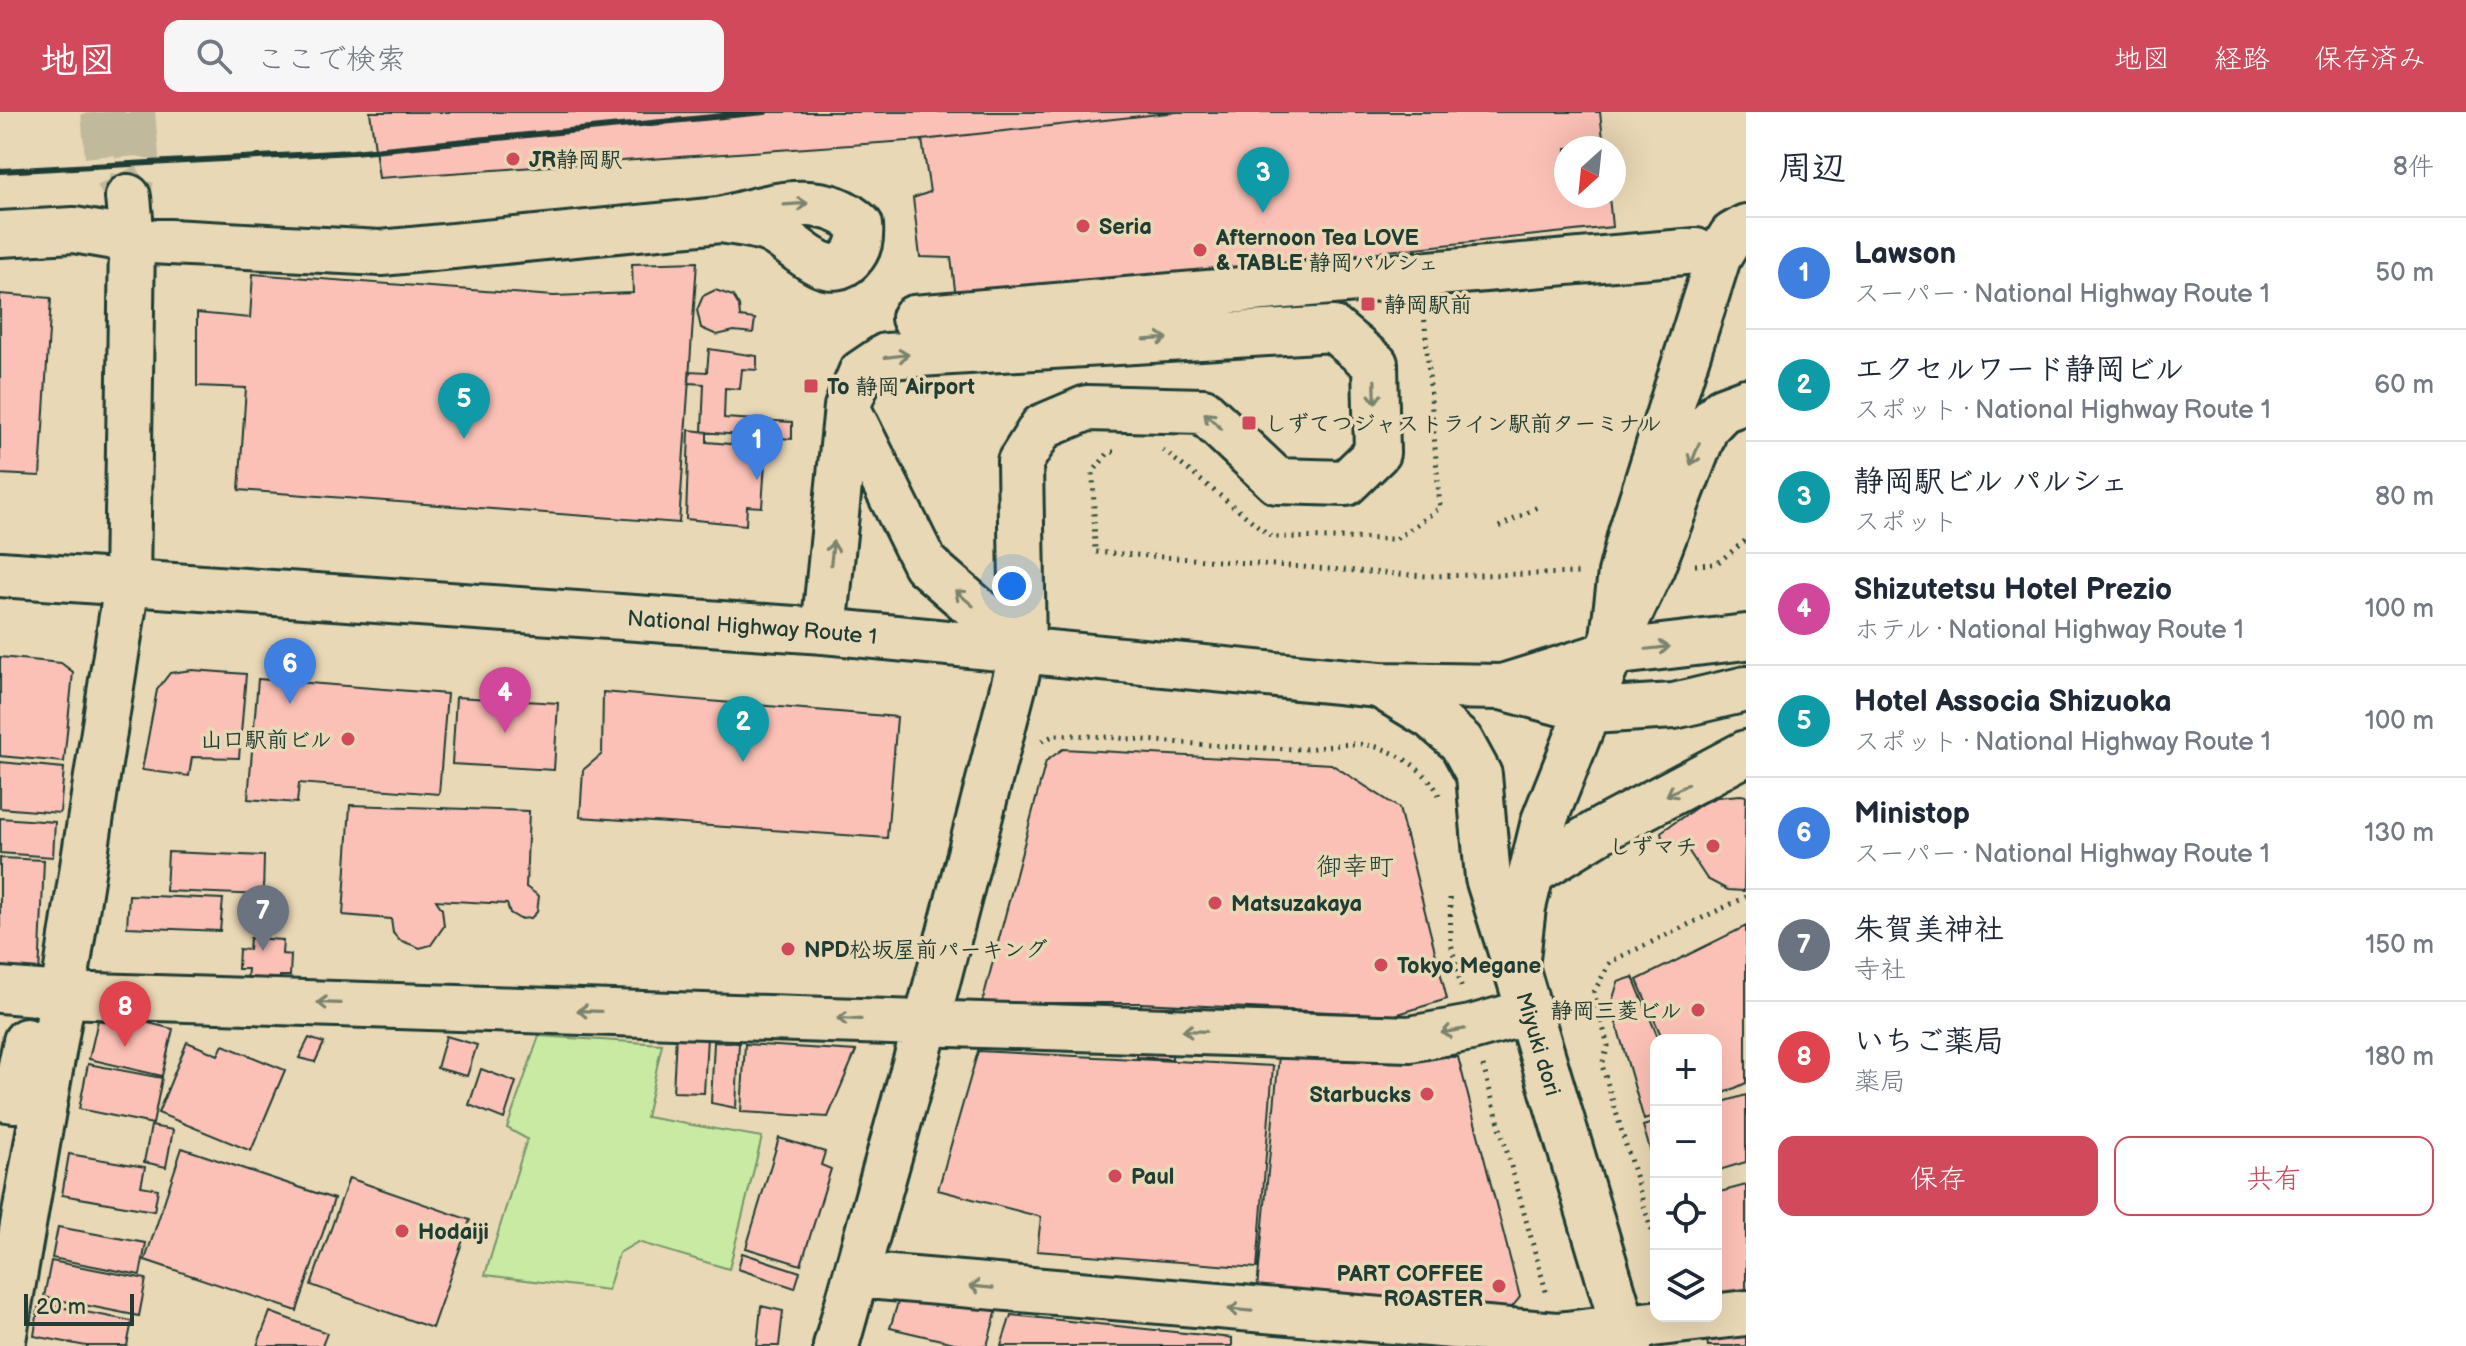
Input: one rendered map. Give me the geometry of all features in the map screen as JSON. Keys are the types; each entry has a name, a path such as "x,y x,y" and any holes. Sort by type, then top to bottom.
{"main road":[{"path":"2,1346 62,999 127,584 132,240 128,197"},
{"path":"1623,571 1633,443 1696,251 1746,197"},
{"path":"0,234 74,230 132,240 381,253 720,220"},
{"path":"1623,571 1718,258 1732,235 1746,227"},
{"path":"914,318 1696,251"},
{"path":"824,631 847,407 861,373 886,356 1333,329 1375,364 1377,453 1346,483 1277,481 1203,411 1087,408 1042,427 1020,462 1023,649 927,1021 836,1346"},
{"path":"1623,571 1706,427 1722,410 1746,401"},
{"path":"847,407 925,564 1023,649"},
{"name":"Miyuki dori","path":"1623,571 1611,653 1591,711 1544,821 1523,907 1516,967 1627,1338"},
{"name":"National Highway Route 1","path":"0,574 824,631 1379,685 1502,687 1591,711 1674,706 1746,689"},
{"name":"National Highway Route 1","path":"1502,687 1611,653 1746,637"},
{"path":"1379,685 1432,717 1461,742 1479,775 1488,878 1516,967"},
{"path":"1533,872 1603,829 1746,753"},
{"path":"0,990 62,999 927,1021 1410,1039 1471,1028 1528,1012"},
{"path":"0,1098 14,1100 29,1027 62,999"},
{"path":"856,1275 1296,1330 1627,1338 1746,1313"}],"path":[{"path":"1499,527 1538,507"},
{"path":"1095,552 1426,576 1623,571 1716,564 1746,540"},
{"path":"1037,747 1047,737 1063,735 1302,749 1341,742 1381,748 1400,757 1433,783 1439,797"},
{"path":"1449,884 1451,943 1471,1028 1498,1111 1557,1335"},
{"path":"1650,1226 1602,1065 1608,1046 1594,992 1610,962 1746,897"}],"green space":[{"path":"539,1036 662,1044 646,1117 762,1137 729,1269 638,1242 619,1253 608,1290 485,1275 527,1139 507,1128"}],"building":[{"name":"JR静岡駅","path":"370,112 1177,112 922,140 379,178"},
{"path":"1177,112 1600,112 1603,136 1554,136 1554,208 1610,208 1612,227 956,297 951,258 920,257 913,198 930,192 922,140"},
{"path":"697,262 679,523 239,490 246,388 197,386 197,313 250,318 253,274 554,296 633,293 632,264"},
{"path":"715,290 733,296 739,306 740,317 755,319 753,333 734,331 717,335 701,328 697,310 703,296"},
{"path":"0,294 51,298 40,476 0,474"},
{"path":"709,349 757,356 757,370 742,369 740,389 725,388 724,418 792,422 792,439 702,432 704,384 689,383 690,371 707,372"},
{"path":"689,430 707,432 707,442 766,447 762,507 747,506 746,525 686,519"},
{"path":"0,657 61,663 73,672 64,762 0,756"},
{"path":"192,670 246,674 239,758 192,757 189,776 142,770 157,690 170,673"},
{"name":"山口駅前ビル","path":"258,679 447,694 439,794 299,783 297,803 248,799"},
{"path":"603,692 897,717 887,838 580,817 583,770 602,754"},
{"path":"456,697 558,703 554,770 452,764"},
{"name":"Matsuzakaya","path":"1063,749 1331,764 1399,808 1447,999 1395,1015 1141,1003 982,1003 1046,761"},
{"path":"0,762 64,768 60,813 0,808"},
{"name":"しずマチ","path":"1746,796 1744,891 1728,890 1707,879 1688,850 1662,838 1661,832 1703,803 1717,797"},
{"path":"350,805 529,811 526,887 539,896 537,912 531,918 520,919 510,913 507,904 436,900 442,909 444,926 431,945 420,948 399,940 393,933 391,919 343,915"},
{"path":"0,818 55,822 53,857 0,853"},
{"path":"168,852 264,856 263,895 166,891"},
{"path":"0,858 44,860 39,976 0,975"},
{"path":"129,895 223,899 220,931 127,927"},
{"name":"静岡三菱ビル","path":"1746,926 1746,1083 1722,1094 1722,1034 1660,1034 1637,980"},
{"path":"250,938 283,940 282,954 291,955 290,976 280,976 280,983 247,981 248,969 238,969 239,949 249,950"},
{"path":"1633,977 1657,1034 1650,1034 1650,1118 1644,1120 1611,1005 1618,982"},
{"path":"1141,1003 1175,1005 1172,1059 1137,1057"},
{"path":"98,1020 134,1029 136,1020 173,1029 162,1076 89,1059"},
{"path":"676,1035 707,1036 704,1093 673,1092"},
{"path":"446,1036 477,1045 467,1076 437,1068"},
{"path":"309,1038 324,1043 315,1062 299,1058"},
{"path":"187,1042 218,1055 223,1045 285,1070 251,1151 158,1113"},
{"path":"714,1042 739,1043 736,1108 711,1103"},
{"path":"745,1044 856,1051 828,1117 741,1112"},
{"path":"978,1051 1273,1066 1257,1268 1037,1251 1041,1217 938,1190"},
{"path":"1279,1055 1458,1057 1520,1297 1508,1312 1257,1289"},
{"path":"88,1064 162,1078 153,1124 79,1109"},
{"path":"481,1069 516,1082 504,1119 469,1105"},
{"path":"1746,1095 1746,1162 1722,1169 1722,1106 1722,1102"},
{"path":"1650,1124 1650,1150 1643,1126"},
{"path":"151,1126 173,1130 166,1167 144,1162"},
{"path":"779,1138 825,1152 821,1165 831,1169 801,1265 746,1248"},
{"path":"182,1148 334,1199 297,1311 145,1260"},
{"path":"69,1154 145,1167 141,1186 158,1189 154,1211 62,1195"},
{"path":"349,1178 470,1220 432,1328 311,1285"},
{"path":"1746,1185 1746,1295 1722,1302 1722,1250 1722,1191"},
{"path":"58,1227 146,1243 140,1275 52,1258"},
{"path":"742,1253 800,1272 795,1288 738,1269"},
{"path":"51,1261 146,1279 139,1316 44,1297"},
{"path":"899,1299 997,1309 987,1346 967,1346 890,1328"},
{"path":"39,1303 132,1321 127,1346 86,1346 34,1336"},
{"path":"761,1306 783,1311 779,1346 757,1346"},
{"path":"270,1312 327,1333 322,1346 257,1346"},
{"path":"1011,1315 1232,1338 1232,1346 1001,1346"},
{"path":"1746,1331 1746,1346 1708,1346 1706,1334"}],"tunnel":[{"path":"103,112 107,157 128,197 137,156 133,112"}],"railway":[{"path":"0,171 353,152 765,112"}],"place":[{"name":"JR静岡駅","path":"513,159"},
{"name":"静岡駅ビル パルシェ","path":"1263,213"},
{"name":"Seria","path":"1083,226"},
{"name":"Afternoon Tea LOVE & TABLE 静岡パルシェ","path":"1200,250"},
{"name":"静岡駅前","path":"1368,304"},
{"name":"To 静岡 Airport","path":"811,386"},
{"name":"しずてつジャストライン駅前ターミナル","path":"1249,423"},
{"name":"Hotel Associa Shizuoka","path":"464,439"},
{"name":"Lawson","path":"757,480"},
{"name":"Ministop","path":"290,704"},
{"name":"Shizutetsu Hotel Prezio","path":"505,733"},
{"name":"山口駅前ビル","path":"348,739"},
{"name":"エクセルワード静岡ビル","path":"743,762"},
{"name":"しずマチ","path":"1713,846"},
{"name":"Matsuzakaya","path":"1215,903"},
{"name":"NPD松坂屋前パーキング","path":"788,949"},
{"name":"朱賀美神社","path":"263,951"},
{"name":"Tokyo Megane","path":"1381,965"},
{"name":"静岡三菱ビル","path":"1698,1010"},
{"name":"いちご薬局","path":"125,1047"},
{"name":"Starbucks","path":"1427,1094"},
{"name":"Paul","path":"1115,1176"},
{"name":"Hodaiji","path":"402,1231"},
{"name":"PART COFFEE ROASTER","path":"1499,1286"}],"district":[{"name":"御幸町","path":"1355,866"}]}
